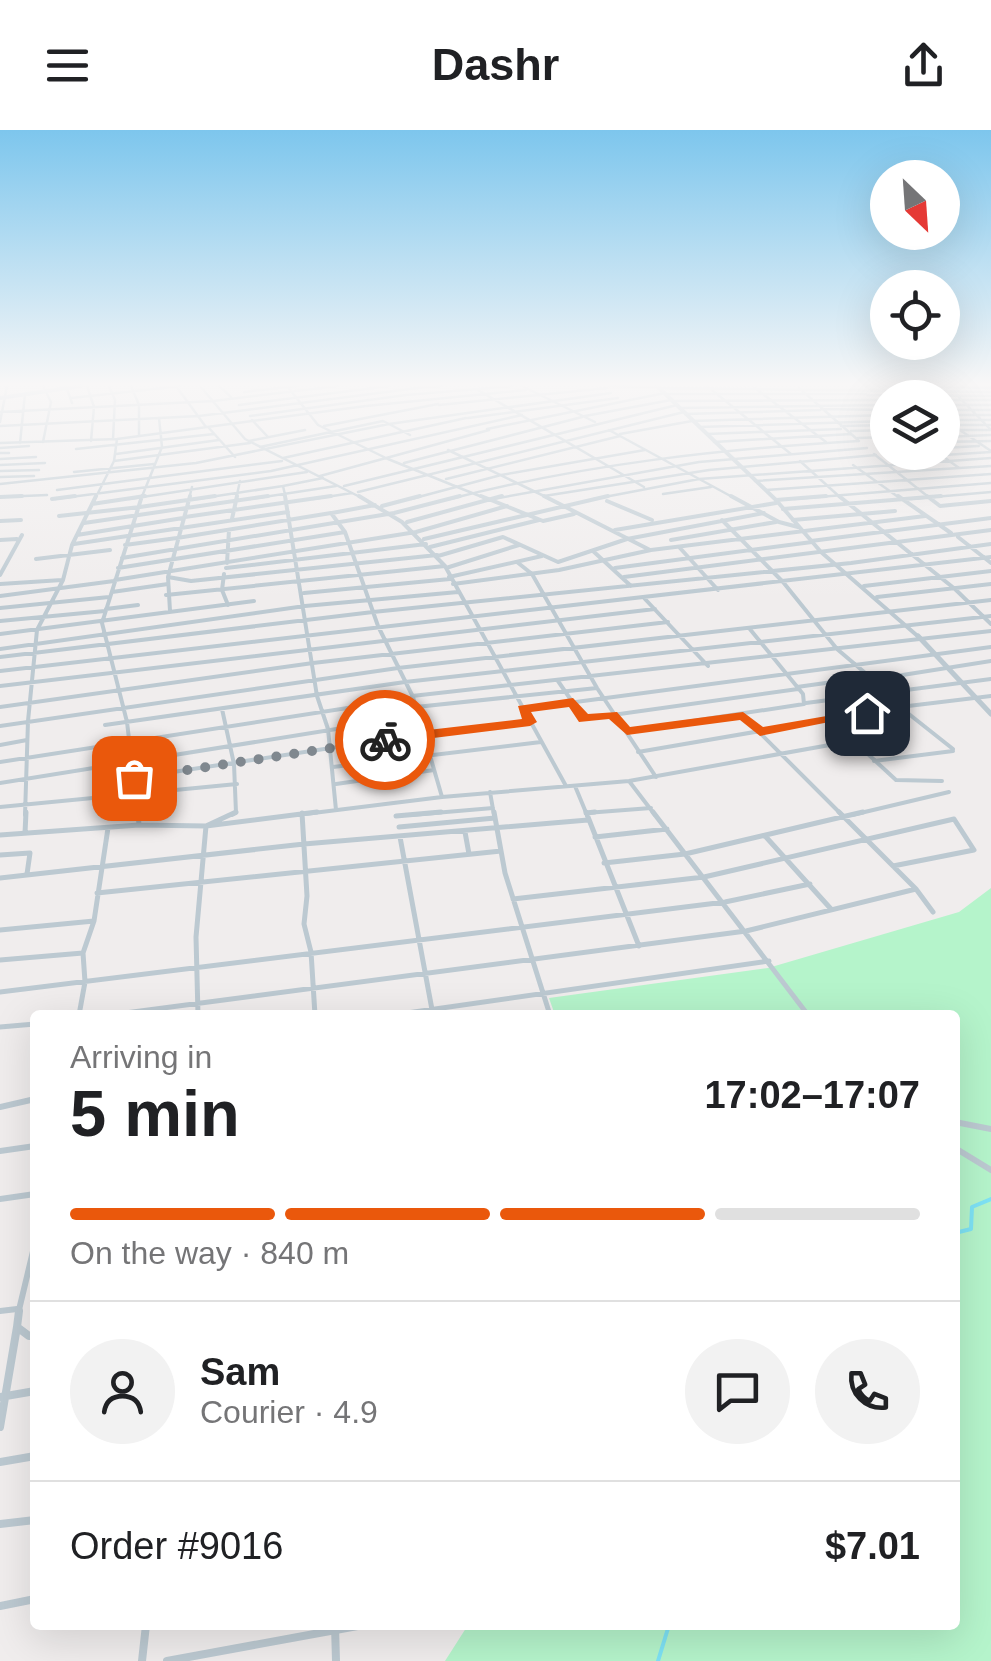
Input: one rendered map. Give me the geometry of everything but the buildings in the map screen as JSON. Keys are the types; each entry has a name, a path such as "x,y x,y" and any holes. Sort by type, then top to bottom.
{"street":[{"path":"0,462 33,457"},
{"path":"24,834 29,703 37,630 63,580 72,545 115,457"},
{"path":"114,461 141,457"},
{"path":"139,825 121,688 110,645 102,636 102,622 158,457"},
{"path":"0,462 104,478 240,457"},
{"path":"277,457 394,513 438,555 566,787"},
{"path":"56,490 292,457"},
{"path":"0,497 96,495 146,489 328,457"},
{"path":"385,457 539,520"},
{"path":"60,516 282,486 393,457"},
{"path":"401,464 424,457"},
{"path":"83,523 340,486 456,457"},
{"path":"464,457 651,550"},
{"path":"78,535 355,492 491,457"},
{"path":"443,480 533,457"},
{"path":"125,545 379,505 501,475 599,457"},
{"path":"122,558 394,513 516,482 653,457"},
{"path":"665,457 779,522 799,528"},
{"path":"406,522 530,490 727,457"},
{"path":"731,457 777,501 821,552 908,625 991,714"},
{"path":"796,457 870,524 955,589 991,624"},
{"path":"544,496 738,464 853,457"},
{"path":"228,604 222,590 228,561 226,541 240,483 241,466 236,458"},
{"path":"595,458 644,487"},
{"path":"844,458 984,558"},
{"path":"0,462 46,463"},
{"path":"0,462 39,470"},
{"path":"0,462 34,476"},
{"path":"74,472 154,464"},
{"path":"170,612 166,595 168,575 188,508 196,464"},
{"path":"427,543 560,504 644,487 699,478 870,464"},
{"path":"960,468 991,466"},
{"path":"960,469 991,492"},
{"path":"756,481 916,470"},
{"path":"895,471 940,506 991,501"},
{"path":"92,504 310,472"},
{"path":"766,490 991,474"},
{"path":"612,531 777,501 916,486 991,483"},
{"path":"282,486 296,550 317,696 328,729 336,810"},
{"path":"663,494 714,486"},
{"path":"783,508 991,492"},
{"path":"607,501 655,521"},
{"path":"0,596 168,575 228,561 416,532 507,506"},
{"path":"792,520 895,511"},
{"path":"72,545 288,512"},
{"path":"331,513 345,532 378,626 412,697 442,797"},
{"path":"226,568 427,543 576,513"},
{"path":"168,575 183,581 298,571 438,555 503,537 558,562 627,539 764,513"},
{"path":"302,593 530,574 651,550 799,528 924,516"},
{"path":"616,568 991,518"},
{"path":"0,521 21,520"},
{"path":"722,520 783,582 837,649 953,750 874,762"},
{"path":"671,540 779,522"},
{"path":"624,577 991,530"},
{"path":"118,568 345,532"},
{"path":"662,532 718,590"},
{"path":"0,540 22,535"},
{"path":"1,572 16,539"},
{"path":"0,657 991,544"},
{"path":"166,595 445,567 521,545"},
{"path":"36,559 110,550"},
{"path":"593,550 631,586"},
{"path":"451,580 542,556"},
{"path":"0,560 8,560"},
{"path":"0,671 991,560"},
{"path":"517,562 530,574 597,688 656,777"},
{"path":"864,586 991,570"},
{"path":"0,584 63,580"},
{"path":"0,608 168,584"},
{"path":"877,597 991,584"},
{"path":"0,650 305,606 458,592"},
{"path":"644,596 708,666"},
{"path":"0,726 123,705 398,668 991,600"},
{"path":"0,634 254,601"},
{"path":"0,621 138,605"},
{"path":"0,686 655,609"},
{"path":"153,615 156,628"},
{"path":"105,725 502,670 991,616"},
{"path":"226,619 230,631"},
{"path":"0,707 314,663 668,622"},
{"path":"749,628 798,688 806,700 804,704"},
{"path":"0,762 412,697 991,631"},
{"path":"523,709 991,647"},
{"path":"558,681 584,719 854,679 871,682 991,662"},
{"path":"627,731 743,716 883,691 991,679"},
{"path":"415,707 597,688"},
{"path":"638,752 900,706 991,696"},
{"path":"206,826 236,813 237,784 222,709"},
{"path":"0,783 417,716"},
{"path":"743,716 916,888 933,912"},
{"path":"831,720 874,762 904,784 942,781"},
{"path":"134,778 422,734 530,722"},
{"path":"0,745 27,740"},
{"path":"0,835 139,825 206,826 442,797 629,781 852,741"},
{"path":"334,767 541,742"},
{"path":"336,784 434,770"},
{"path":"629,781 804,1010"},
{"path":"0,807 237,784"},
{"path":"576,786 638,946"},
{"path":"490,792 513,899 549,1010"},
{"path":"604,862 685,854 949,792"},
{"path":"458,796 469,854"},
{"path":"396,816 493,808"},
{"path":"0,878 304,844 497,829 651,808"},
{"path":"302,813 304,924 311,952 315,1010"},
{"path":"398,827 495,818"},
{"path":"513,899 704,877 954,818 974,850 894,866"},
{"path":"198,1010 196,938 206,826"},
{"path":"81,1010 85,982 83,952 94,921 108,828"},
{"path":"594,837 666,829"},
{"path":"765,836 831,909"},
{"path":"400,838 432,1010"},
{"path":"97,894 501,851"},
{"path":"0,854 30,853 27,875"},
{"path":"0,992 725,902 810,884"},
{"path":"147,1010 746,931 916,888"},
{"path":"0,930 94,921"},
{"path":"0,960 83,952"},
{"path":"445,1010 769,961"},
{"path":"0,1027 30,1024"},
{"path":"0,1106 30,1100"},
{"path":"960,1123 991,1129"},
{"path":"0,1151 30,1147"},
{"path":"960,1151 991,1170"},
{"path":"0,1199 30,1195"},
{"path":"0,1427 18,1309 30,1284"},
{"path":"0,1311 18,1309"},
{"path":"17,1326 30,1332"},
{"path":"3,1396 30,1392"},
{"path":"0,1462 30,1457"},
{"path":"0,1524 30,1521"},
{"path":"0,1606 30,1600"},
{"path":"142,1661 145,1630"},
{"path":"167,1661 325,1630"},
{"path":"335,1630 336,1661"}],"green space":[{"path":"991,888 991,1661 445,1661 465,1630 960,1630 960,1010 553,1010 549,998 768,968 959,912"}],"waterway":[{"path":"960,1232 971,1229 972,1207 991,1199"},
{"path":"658,1661 667,1630"}],"way so far":[{"path":"134,778 385,740"}],"route":[{"path":"385,740 530,722 523,709 573,702 584,719 616,716 627,731 743,716 760,732 867,713"}]}
